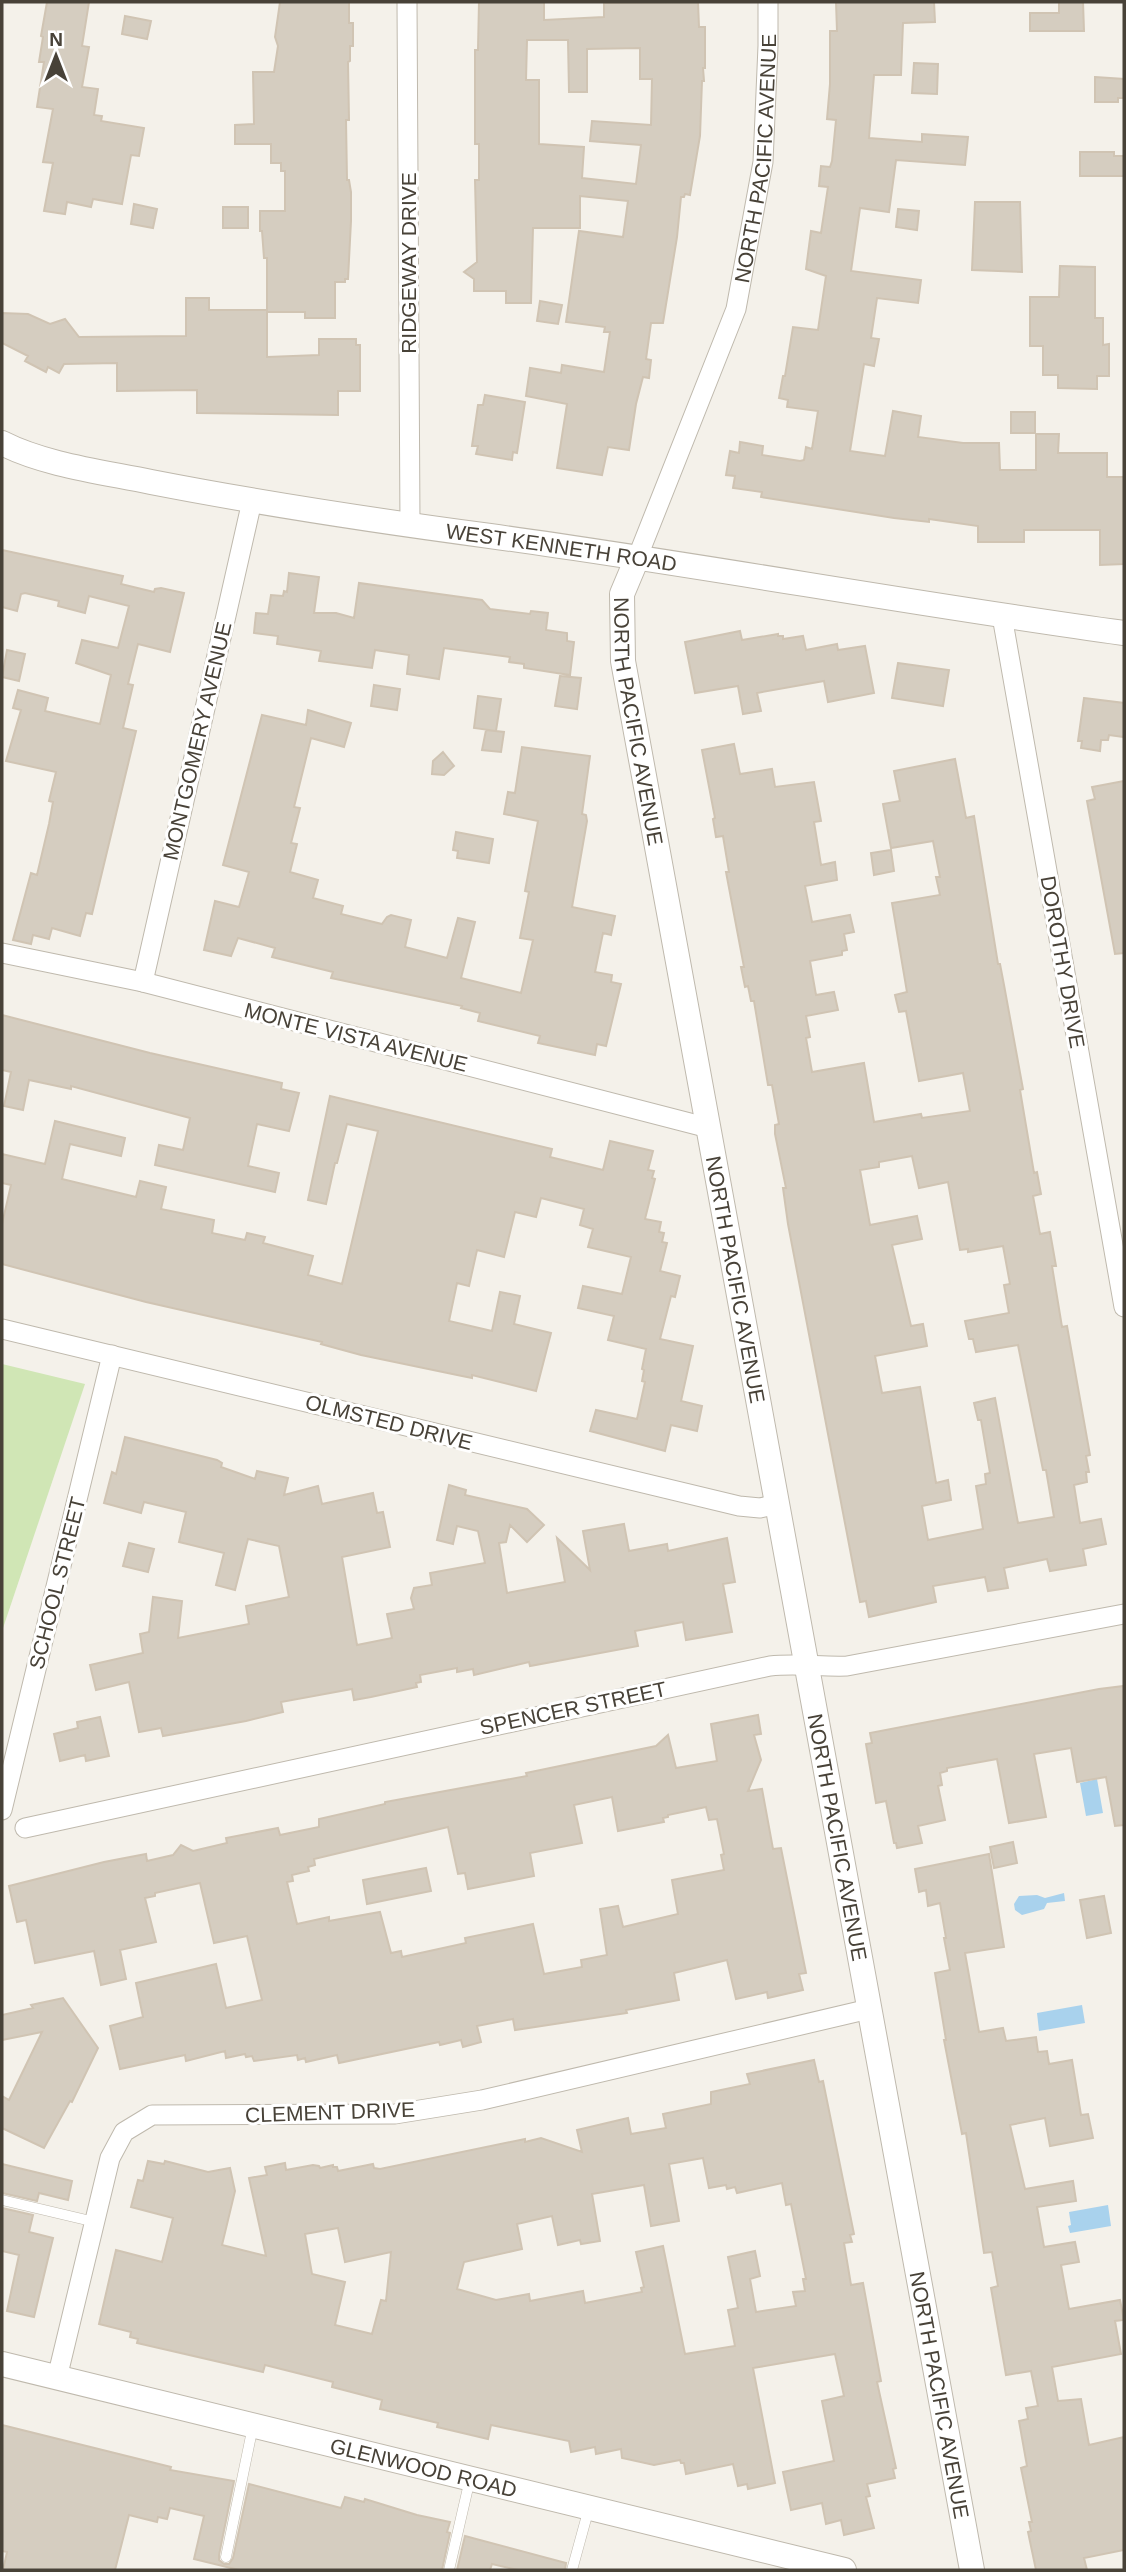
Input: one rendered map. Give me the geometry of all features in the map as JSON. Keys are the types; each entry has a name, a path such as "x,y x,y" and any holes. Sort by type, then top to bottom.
{"street":[{"name":"RIDGEWAY DRIVE","path":"407,2 410,525"},
{"name":"NORTH PACIFIC AVENUE","path":"768,2 763,162 736,309 622,594 623,661 972,2570"},
{"name":"WEST KENNETH ROAD","path":"2,443 16,450 92,470 252,501 638,556 1002,616 1124,633"},
{"name":"MONTGOMERY AVENUE","path":"143,982 252,501"},
{"name":"DOROTHY DRIVE","path":"1002,616 1124,1307"},
{"name":"MONTE VISTA AVENUE","path":"2,953 143,982 709,1128"},
{"name":"OLMSTED DRIVE","path":"2,1329 739,1507 760,1508 778,1504"},
{"name":"SCHOOL STREET","path":"2,1810 7,1766 112,1356"},
{"name":"SPENCER STREET","path":"25,1828 770,1665 790,1663 847,1666 1124,1614"},
{"name":"CLEMENT DRIVE","path":"57,2378 110,2158 124,2132 152,2115 395,2114 482,2100 869,2009"},
{"name":"GLENWOOD ROAD","path":"2,2364 844,2570"}],"lane":[{"path":"2,2200 95,2222"},
{"path":"226,2557 253,2426"},
{"path":"449,2570 471,2479"},
{"path":"572,2570 589,2508"}],"green space":[{"path":"2,1364 85,1384 2,1631"}],"water":[{"path":"1097,1779 1103,1813 1086,1816 1080,1783"},
{"path":"1064,1893 1065,1901 1047,1903 1044,1909 1022,1915 1015,1910 1014,1904 1019,1896 1037,1895 1045,1898"},
{"path":"1082,2005 1085,2023 1039,2031 1037,2013"},
{"path":"1108,2205 1111,2226 1070,2233 1069,2212"}],"building":[{"path":"47,2 89,2 82,46 89,47 82,87 98,89 94,115 102,116 101,121 144,128 139,156 131,155 122,204 93,199 91,207 67,202 65,214 44,211 53,163 43,162 53,109 37,107 44,62 39,62 41,36"},
{"path":"280,2 349,2 353,46 350,46 348,62 349,120 346,120 351,221 348,279 345,279 345,282 335,282 335,318 305,318 305,312 267,312 267,357 319,355 319,339 356,339 356,345 360,345 360,391 338,391 338,415 197,413 197,390 117,391 117,363 64,364 59,373 48,367 46,372 25,361 28,356 2,343 2,313 28,314 50,324 65,319 79,337 186,336 186,298 209,298 209,310 267,310 267,258 264,258 260,211 285,211 285,171 281,171 281,163 271,163 271,144 235,144 235,125 254,124 253,72 274,72"},
{"path":"479,2 544,2 544,20 604,17 604,3 698,2 699,27 705,27 705,68 700,136 690,195 681,197 663,323 651,323 646,359 651,360 649,378 643,377 629,450 608,447 602,475 557,468 567,404 526,396 530,368 561,373 562,365 604,372 610,332 604,332 605,327 566,322 579,231 623,237 628,201 580,196 580,228 533,228 531,303 506,303 506,291 474,291 474,279 464,272 477,262 475,180 479,180 479,144 475,144 475,50 478,50","holes":["527,40 568,40 569,92 587,92 587,49 640,48 640,79 652,79 651,125 592,121 590,141 641,145 636,184 582,178 584,147 539,144 539,80 526,80"]},
{"path":"836,2 934,2 935,22 903,23 901,75 874,75 869,138 922,142 922,134 968,137 965,165 896,160 889,212 860,208 851,271 921,280 918,303 877,298 871,338 879,339 874,366 864,364 850,451 885,456 893,411 921,416 918,437 963,443 999,443 1000,470 1036,470 1036,434 1059,434 1058,453 1107,453 1107,477 1124,477 1124,564 1100,565 1100,530 1024,530 1024,542 978,542 978,526 929,519 929,522 894,518 761,497 762,492 733,488 735,476 726,475 730,451 739,453 740,442 763,446 762,455 800,461 804,460 806,447 812,449 818,411 787,407 788,400 779,398 793,327 818,330 826,276 806,269 811,231 821,233 828,187 819,186 821,166 830,167 832,161 836,120 827,119 830,31 837,31"},
{"path":"1059,2 1083,2 1084,31 1030,31 1030,13 1059,13"},
{"path":"125,16 151,21 147,39 122,34"},
{"path":"914,63 938,64 937,94 912,93"},
{"path":"1095,77 1124,79 1124,98 1118,98 1118,102 1095,102"},
{"path":"1080,152 1114,152 1114,156 1124,156 1124,176 1080,176"},
{"path":"975,202 1020,202 1022,272 972,270"},
{"path":"134,204 157,209 153,228 131,224"},
{"path":"223,207 248,207 248,228 223,228"},
{"path":"898,209 919,211 917,230 896,227"},
{"path":"1060,266 1095,267 1095,318 1103,318 1103,345 1109,344 1109,376 1097,376 1097,389 1058,388 1058,375 1043,375 1043,346 1030,346 1030,297 1059,297"},
{"path":"540,301 562,305 558,324 537,321"},
{"path":"485,395 525,402 517,453 513,452 512,460 476,454 478,446 472,446 478,405 483,405"},
{"path":"1011,412 1035,412 1035,433 1011,433"},
{"path":"2,550 123,576 121,584 154,592 155,589 161,588 184,593 170,652 138,644 128,684 133,685 123,728 136,731 92,914 86,913 80,936 52,928 49,939 33,935 31,944 13,940 31,873 37,875 49,824 53,802 49,801 56,772 6,761 21,710 13,708 18,690 48,698 45,711 100,724 111,675 76,663 82,640 118,648 129,606 89,596 85,613 58,606 59,601 25,593 21,594 17,611 2,607"},
{"path":"289,573 319,577 314,613 336,613 354,618 359,583 482,600 490,609 530,614 531,611 548,613 546,630 567,633 567,641 574,642 570,675 524,668 524,664 509,662 510,657 444,648 439,679 407,674 409,655 375,650 372,668 319,661 321,651 277,644 278,636 254,633 256,613 268,614 271,595 283,596 284,591 287,592"},
{"path":"740,631 742,640 778,634 783,636 783,639 803,636 806,650 837,644 838,650 865,646 874,693 828,702 824,681 757,693 761,711 743,714 738,686 695,693 685,642"},
{"path":"7,650 25,654 19,681 2,677"},
{"path":"898,663 949,670 943,706 892,698"},
{"path":"560,676 581,678 577,709 555,706"},
{"path":"374,685 400,689 397,710 371,706"},
{"path":"478,696 501,699 496,731 474,728"},
{"path":"1084,698 1124,703 1124,737 1109,735 1108,740 1101,740 1100,751 1081,748 1082,741 1078,741"},
{"path":"308,710 351,723 344,747 311,738 294,807 300,808 291,843 297,844 290,872 318,880 313,898 343,906 341,914 382,924 391,915 411,920 405,947 447,958 458,918 475,922 461,978 521,993 533,940 520,938 529,892 525,891 538,821 504,814 508,792 515,793 522,747 590,756 582,814 586,815 587,821 572,907 615,916 611,935 603,933 595,972 612,975 611,982 621,984 606,1046 597,1044 595,1055 538,1043 540,1036 478,1021 480,1013 461,1008 462,1006 331,978 333,972 272,957 275,948 238,938 231,956 204,950 215,901 239,907 249,872 223,865 262,715 306,725"},
{"path":"486,730 504,732 501,752 482,750"},
{"path":"734,744 740,774 772,769 775,787 814,782 821,821 814,822 821,865 835,862 837,880 805,886 812,922 850,915 854,932 844,934 847,950 842,951 842,955 810,961 816,995 834,992 838,1010 806,1016 810,1037 806,1038 812,1072 864,1063 874,1122 921,1114 922,1118 970,1111 963,1073 919,1081 906,1011 899,1012 895,995 907,992 892,903 940,895 936,877 940,877 933,841 891,848 883,804 900,801 894,771 955,759 966,818 974,816 998,964 1023,1089 1020,1090 1034,1173 1037,1172 1041,1194 1033,1196 1040,1234 1050,1232 1056,1266 1052,1266 1062,1327 1067,1326 1090,1455 1086,1456 1089,1472 1086,1472 1087,1482 1074,1485 1080,1523 1101,1519 1106,1544 1083,1549 1086,1565 1050,1571 1047,1559 1004,1568 1008,1588 988,1591 985,1577 933,1586 936,1602 869,1617 866,1601 860,1602 788,1224 783,1188 786,1188 775,1134 775,1125 779,1124 772,1085 768,1085 754,1001 751,1001 748,986 745,987 741,967 744,967 726,872 729,872 723,836 716,837 702,750","holes":["912,1156 919,1188 948,1182 960,1250 968,1249 968,1252 1003,1246 1010,1284 1004,1285 1009,1313 965,1321 969,1339 973,1339 976,1352 1018,1345 1054,1517 1018,1523 995,1398 974,1403 978,1420 981,1420 990,1473 985,1474 986,1484 976,1486 983,1529 928,1540 922,1506 951,1500 948,1480 936,1483 920,1387 882,1393 875,1356 927,1346 923,1324 911,1326 892,1245 922,1239 917,1216 870,1225 860,1170 879,1167 879,1162"]},
{"path":"443,752 454,766 444,775 432,774 433,761"},
{"path":"1124,781 1124,953 1115,954 1087,801 1095,799 1092,787"},
{"path":"456,832 493,839 489,863 457,858 458,851 453,850"},
{"path":"891,850 894,871 874,875 871,853"},
{"path":"2,1015 282,1083 281,1089 299,1093 289,1131 257,1124 248,1166 279,1173 275,1192 155,1165 159,1145 183,1150 190,1118 71,1086 71,1089 29,1080 23,1110 4,1106 11,1072 2,1070"},
{"path":"330,1096 552,1149 550,1157 603,1170 610,1141 653,1151 648,1170 654,1171 652,1178 655,1179 645,1219 661,1222 659,1232 664,1233 662,1242 667,1243 660,1271 680,1276 675,1297 671,1296 660,1339 693,1346 681,1401 702,1406 697,1431 671,1425 665,1451 590,1431 596,1410 637,1419 645,1382 642,1381 642,1369 646,1349 608,1340 614,1316 578,1308 583,1286 622,1294 631,1257 588,1247 593,1229 580,1225 584,1209 541,1198 536,1217 515,1212 504,1257 477,1250 469,1286 457,1283 449,1321 492,1331 500,1292 520,1296 514,1324 551,1333 536,1391 472,1375 472,1378 361,1355 321,1344 322,1342 146,1302 2,1264 2,1224 11,1185 2,1183 2,1154 45,1164 55,1121 125,1138 121,1156 70,1144 62,1179 136,1197 140,1181 166,1187 161,1209 214,1220 212,1233 245,1240 247,1233 265,1237 263,1243 313,1256 308,1275 342,1284 378,1131 347,1124 326,1204 308,1200"},
{"path":"125,1437 217,1460 222,1463 221,1467 255,1479 257,1471 288,1478 284,1495 318,1486 322,1504 373,1493 377,1513 383,1512 390,1547 342,1557 357,1645 392,1638 387,1614 414,1609 411,1598 414,1588 432,1585 430,1573 485,1563 478,1531 457,1526 453,1544 437,1540 449,1485 466,1490 465,1495 527,1509 544,1525 527,1542 510,1525 506,1542 499,1543 507,1593 565,1582 557,1538 590,1570 583,1531 624,1524 629,1551 667,1544 668,1551 727,1538 735,1582 723,1584 732,1632 686,1640 683,1622 635,1631 638,1646 530,1666 529,1662 474,1675 473,1669 457,1672 457,1668 420,1675 421,1682 416,1683 417,1687 371,1697 354,1700 352,1689 281,1702 283,1712 246,1721 163,1736 161,1728 139,1732 129,1682 96,1690 90,1665 143,1653 140,1634 149,1632 153,1597 182,1601 178,1638 249,1624 246,1606 289,1597 279,1546 248,1539 235,1590 216,1585 224,1553 179,1542 186,1512 144,1502 141,1513 104,1503 112,1472 116,1474"},
{"path":"129,1543 154,1549 148,1572 123,1566"},
{"path":"1124,1686 1124,1825 1115,1826 1106,1777 1077,1782 1071,1748 1034,1754 1046,1817 1009,1823 997,1759 947,1768 947,1771 940,1773 942,1785 938,1786 945,1820 918,1826 922,1843 897,1848 886,1801 876,1803 866,1744 872,1743 870,1733"},
{"path":"758,1715 761,1734 754,1735 761,1760 748,1791 762,1789 773,1849 781,1848 806,1973 799,1974 803,1990 768,1998 767,1992 736,1999 727,1960 674,1973 679,2000 626,2010 627,2013 515,2030 513,2019 477,2026 481,2042 463,2047 461,2040 440,2045 439,2042 339,2063 337,2055 306,2062 305,2058 298,2060 297,2055 254,2061 252,2056 246,2057 245,2054 226,2058 225,2051 186,2061 185,2055 120,2069 110,2026 143,2017 136,1983 216,1964 226,2008 262,2000 247,1936 214,1943 200,1883 155,1893 155,1896 145,1898 156,1942 120,1950 126,1979 101,1985 94,1951 35,1963 26,1920 17,1922 9,1886 104,1862 146,1854 147,1861 173,1855 181,1845 193,1851 227,1843 226,1838 278,1828 280,1835 319,1827 319,1819 385,1802 527,1776 526,1773 656,1746 668,1735 676,1768 717,1761 711,1724","holes":["612,1797 618,1831 664,1822 663,1818 668,1815 706,1807 709,1820 717,1819 724,1854 721,1855 724,1870 672,1880 678,1914 623,1927 618,1906 600,1909 607,1955 581,1960 582,1967 544,1974 533,1924 465,1938 466,1943 402,1957 401,1951 391,1953 380,1912 329,1921 329,1917 297,1924 287,1882 293,1881 292,1875 309,1871 308,1867 315,1865 314,1859 448,1827 458,1874 465,1873 468,1889 534,1876 530,1853 582,1843 574,1805"]},
{"path":"100,1717 109,1756 86,1761 85,1755 60,1761 54,1734 78,1728 77,1722"},
{"path":"1013,1842 1017,1863 994,1868 990,1847"},
{"path":"989,1854 1004,1947 965,1953 979,2032 1003,2028 1006,2041 1036,2037 1038,2052 1047,2051 1049,2064 1072,2060 1081,2115 1088,2114 1093,2138 1050,2146 1045,2118 1010,2125 1025,2189 1073,2181 1076,2201 1037,2207 1044,2247 1075,2242 1079,2262 1061,2265 1069,2309 1120,2300 1124,2320 1115,2321 1121,2354 1052,2367 1058,2401 1081,2399 1089,2445 1124,2437 1124,2550 1084,2558 1087,2570 1036,2570 1028,2532 1031,2531 1029,2522 1032,2522 1021,2468 1027,2466 1019,2421 1028,2419 1026,2408 1038,2406 1031,2371 1006,2375 991,2288 998,2286 992,2252 984,2253 966,2133 962,2134 944,2040 935,1973 950,1970 940,1903 928,1906 926,1890 919,1892 915,1869"},
{"path":"426,1868 431,1891 367,1904 363,1880"},
{"path":"1104,1896 1111,1933 1087,1938 1080,1900"},
{"path":"63,1998 98,2048 72,2102 70,2101 44,2148 2,2128 2,2096 9,2100 42,2032 2,2040 2,2015"},
{"path":"814,2060 819,2082 823,2081 854,2234 850,2235 852,2242 844,2243 851,2285 863,2283 881,2381 877,2382 896,2468 893,2469 895,2478 867,2484 870,2496 866,2497 874,2528 844,2535 841,2520 826,2524 822,2503 791,2510 783,2472 834,2461 822,2401 844,2396 835,2354 753,2368 775,2483 748,2489 747,2484 738,2486 733,2464 686,2474 684,2463 680,2460 654,2465 622,2458 621,2449 596,2454 595,2447 571,2452 569,2441 491,2425 488,2439 380,2409 382,2400 332,2387 333,2382 265,2365 263,2372 137,2343 138,2339 130,2337 131,2332 99,2324 116,2250 162,2262 173,2218 131,2207 138,2180 143,2181 148,2161 164,2164 165,2161 208,2172 230,2168 235,2191 222,2245 266,2256 249,2178 267,2175 265,2167 285,2163 286,2170 313,2165 320,2168 333,2165 338,2171 373,2164 374,2168 380,2169 541,2138 582,2152 577,2130 628,2118 631,2134 666,2128 663,2114 711,2104 711,2092 750,2084 747,2074","holes":["703,2158 709,2188 726,2185 727,2189 735,2187 737,2193 782,2183 786,2205 791,2204 806,2279 803,2279 805,2291 793,2292 796,2306 756,2312 750,2279 760,2276 755,2251 728,2257 738,2308 728,2310 735,2346 685,2354 663,2246 636,2252 644,2287 641,2288 642,2292 585,2303 583,2291 530,2301 529,2294 496,2300 457,2289 464,2262 522,2249 517,2224 552,2216 558,2245 580,2240 581,2244 600,2241 592,2194 644,2185 651,2226 679,2221 669,2164","338,2228 345,2262 391,2252 386,2301 381,2300 372,2334 335,2325 345,2282 312,2274 305,2234"]},
{"path":"2,2164 72,2181 68,2200 39,2193 37,2201 2,2193"},
{"path":"2,2208 33,2215 29,2232 53,2238 34,2317 7,2311 19,2255 2,2251"},
{"path":"2,2425 171,2467 170,2470 234,2481 219,2555 219,2560 224,2564 229,2564 233,2558 249,2484 341,2508 345,2497 364,2502 365,2499 450,2522 442,2570 239,2570 194,2559 204,2516 170,2508 167,2519 158,2517 157,2522 129,2515 115,2570 3,2570 7,2552 2,2551"},
{"path":"465,2536 566,2563 565,2570 518,2570 492,2564 490,2570 457,2570"}]}
